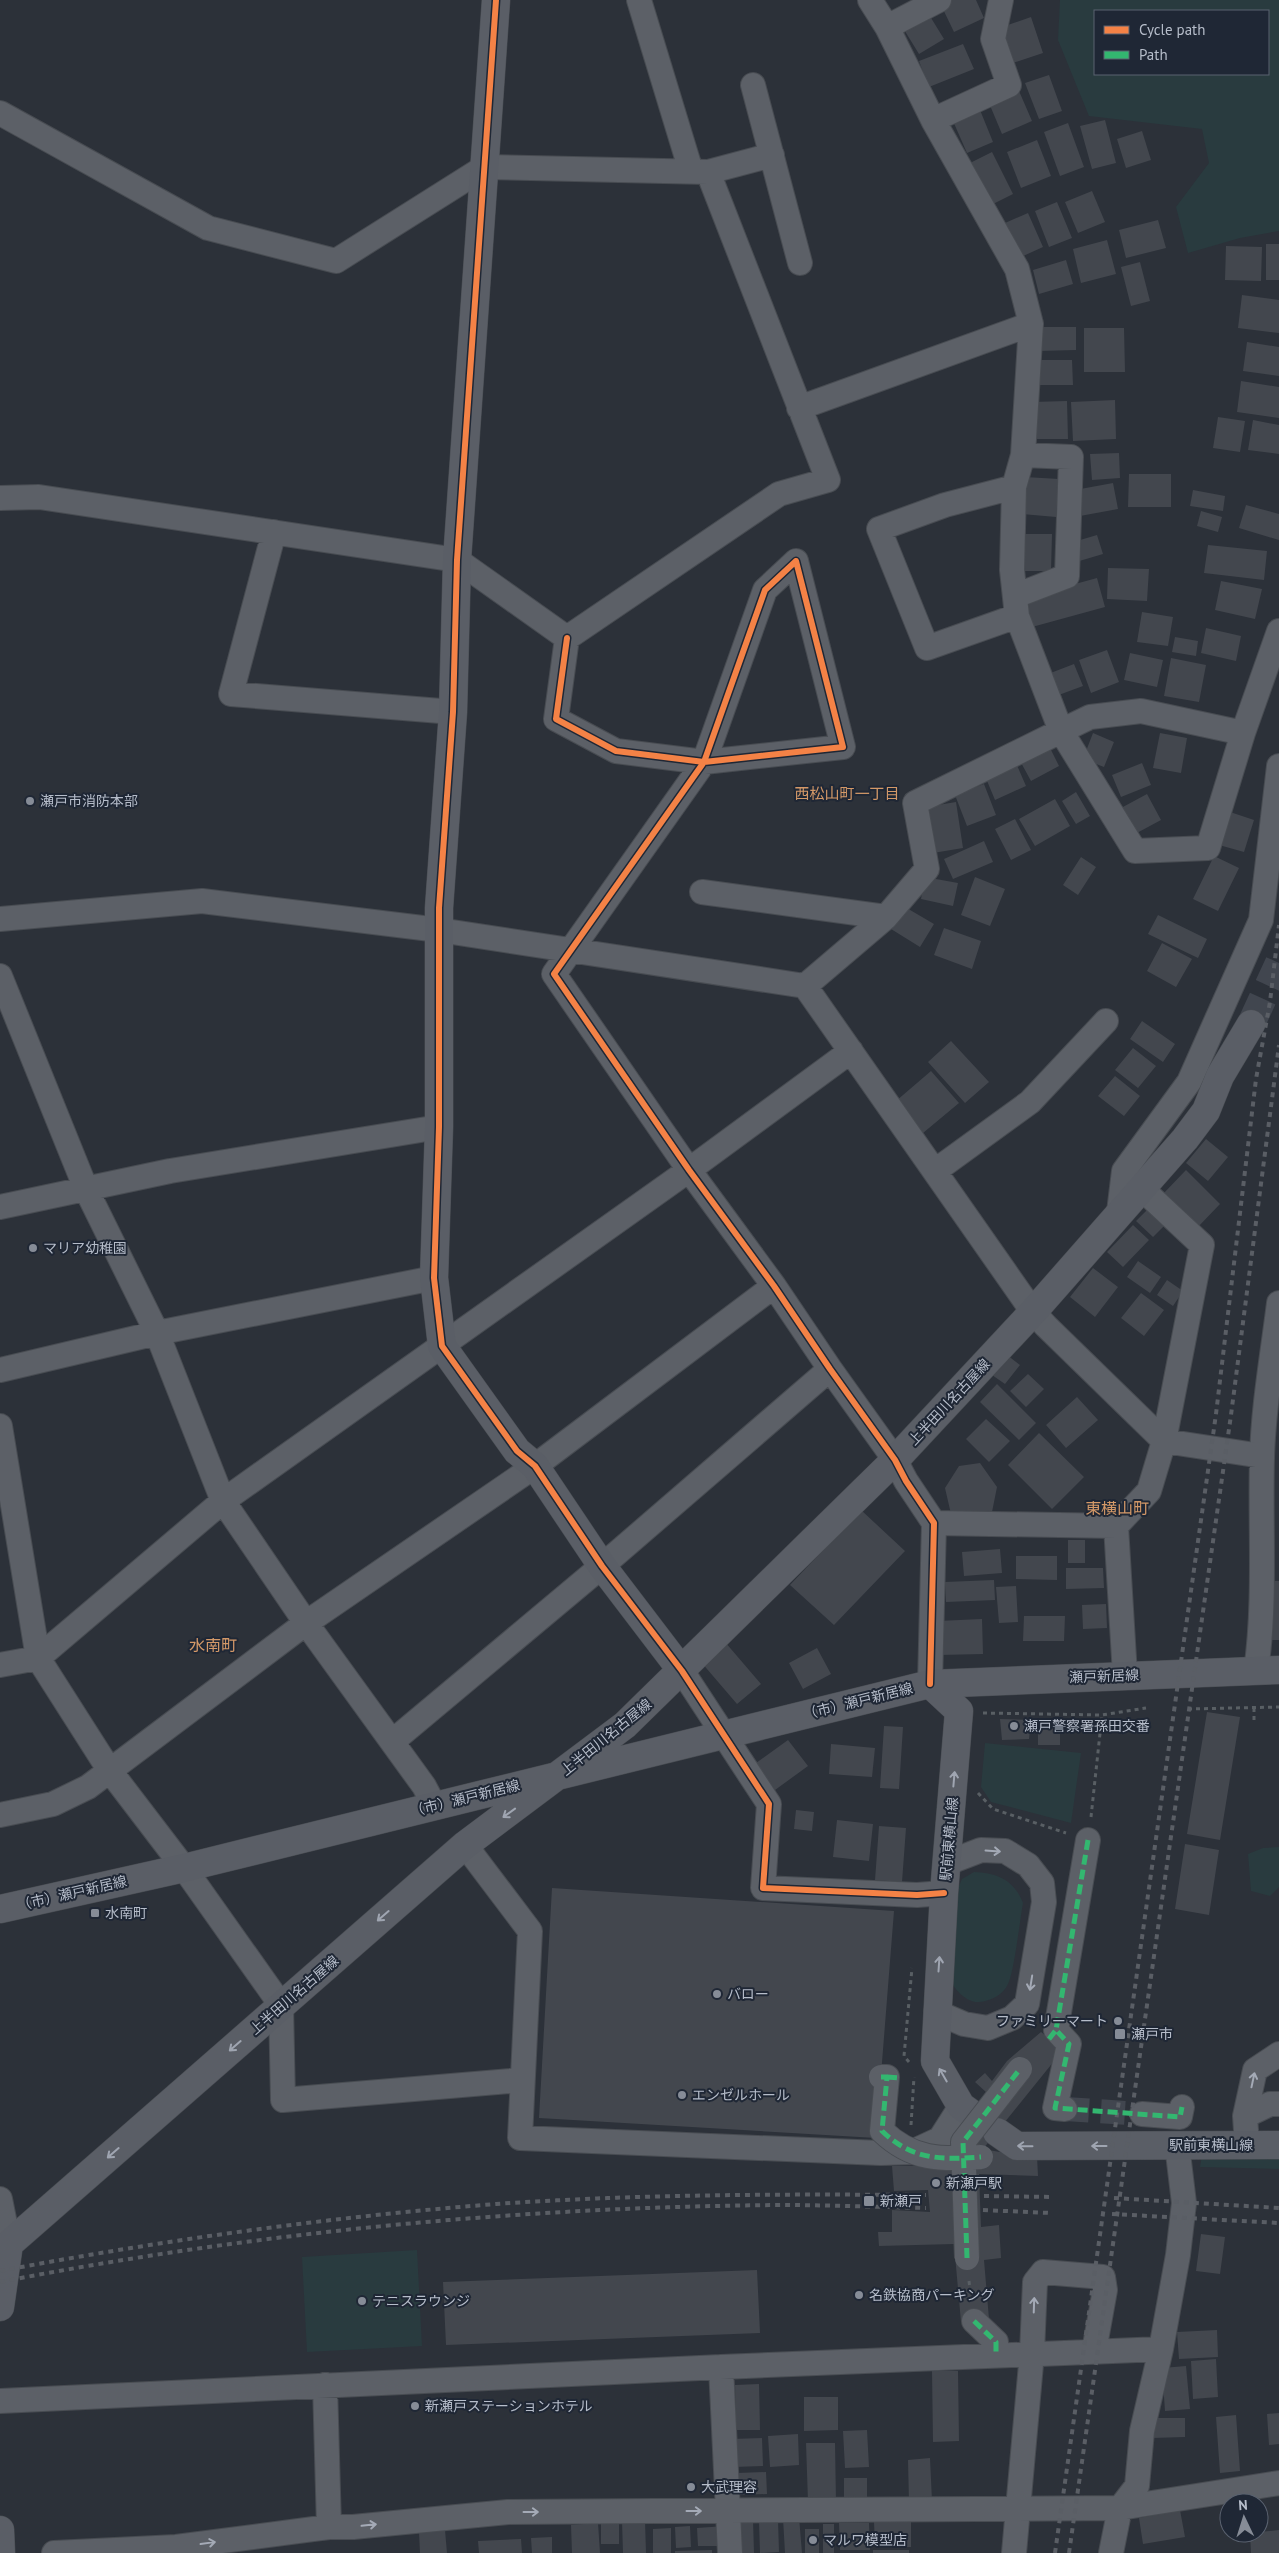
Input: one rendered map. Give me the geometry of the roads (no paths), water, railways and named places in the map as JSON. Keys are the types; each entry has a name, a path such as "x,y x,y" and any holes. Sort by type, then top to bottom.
{"street":[{"path":"496,0 457,560 453,712 440,930 439,1127 434,1278 442,1346 517,1451 535,1466 602,1566 682,1671 769,1804 763,1888 917,1895 944,1893"},
{"path":"639,0 700,172 828,480 779,494 567,638 556,719 616,751 704,762 843,747 796,561 764,590 704,762 554,974 689,1170 774,1286 830,1370 895,1460 934,1523 930,1684"},
{"path":"870,0 887,27 933,120 1017,269 1031,324 1023,455 1014,486 1012,570 1016,606 1061,731 1135,851 1208,848 1243,733 1278,641"},
{"path":"887,27 939,0"},
{"path":"933,120 1010,85 993,39 1001,0"},
{"path":"753,84 800,263"},
{"path":"0,113 208,228 336,261 485,167 700,172 772,155"},
{"path":"799,408 1031,324"},
{"path":"1014,486 945,505 879,529 927,648 1016,606 1067,576 1071,457 1023,455"},
{"path":"0,498 39,497 457,560 567,638"},
{"path":"274,532 231,694 453,712"},
{"path":"805,986 886,917 928,869 915,803 1090,717 1141,710 1243,733"},
{"path":"1119,1212 1124,1171 1189,1082 1261,920 1279,766"},
{"path":"702,892 886,917"},
{"path":"0,919 202,901 440,930 805,986 1033,1312 1164,1441 1262,1456"},
{"path":"0,976 86,1190 157,1333 223,1501 306,1623 424,1786 434,1805"},
{"path":"934,1171 1030,1102 1106,1021"},
{"name":"上半田川名古屋線","path":"10,2244 465,1845 626,1725 682,1671 895,1460 1033,1312 1185,1139 1206,1111 1220,1076 1251,1024"},
{"path":"0,1665 38,1658 223,1501 689,1170 852,1051"},
{"path":"0,1207 86,1190 170,1170 439,1127"},
{"path":"1125,1675 1116,1526 1149,1491 1164,1441 1202,1245 1141,1188"},
{"path":"0,1370 157,1333 434,1278"},
{"path":"0,1815 53,1804 88,1787 306,1623 535,1466 774,1286"},
{"path":"1267,1670 1259,1647 1271,1549 1262,1456 1279,1302"},
{"path":"392,1741 602,1566 830,1370"},
{"path":"0,1426 38,1658 110,1771 184,1868 281,2005 283,2100 521,2080"},
{"path":"934,1523 1116,1526"},
{"name":"瀬戸新居線","path":"930,1684 1267,1670"},
{"name":"（市）瀬戸新居線","path":"0,1909 184,1868 930,1684"},
{"name":"駅前東横山線","path":"930,1684 959,1711 944,1893 936,2012 935,2061 967,2110"},
{"path":"1065,2109 1056,2108 1069,2044 1053,2034 1088,1840"},
{"path":"465,1845 530,1931 521,2080 520,2138 881,2153 912,2152 940,2139 967,2110"},
{"path":"936,2012 964,2024 988,2028 1012,2018 1027,2004 1044,1902 1042,1883 1028,1864 1005,1852 981,1850 947,1863"},
{"path":"1247,2145 1245,2116 1255,2070 1279,2054"},
{"path":"967,2258 972,2158 963,2142 1020,2069"},
{"path":"889,2077 882,2131 896,2144 924,2157 972,2158"},
{"path":"1245,2116 1270,2104 1279,2104"},
{"path":"1142,2114 1180,2117 1182,2107"},
{"name":"駅前東横山線","path":"997,2132 1017,2146 1279,2145"},
{"path":"1111,2553 1120,2508 1137,2486 1142,2431 1161,2349 1183,2219 1184,2203 1177,2145"},
{"path":"0,2199 10,2244 0,2307"},
{"path":"1014,2553 1016,2510 1032,2353 1035,2282 1043,2272 1103,2277 1105,2290 1094,2351"},
{"path":"974,2321 996,2342 996,2355"},
{"path":"0,2401 1032,2353 1161,2349"},
{"path":"721,2367 730,2553"},
{"path":"326,2385 329,2527"},
{"path":"54,2553 177,2550 329,2527 353,2527 508,2512 1120,2508 1279,2483"},
{"path":"0,2530 1,2553"}],"tunnel":[{"path":"1251,1024 1279,963"},
{"path":"1065,2109 1142,2114"}],"railway":[{"path":"1055,2553 1216,1414 1256,1079 1270,1002 1279,925"},
{"path":"1069,2553 1231,1415 1279,1045"},
{"path":"0,2271 123,2249 247,2231 433,2209 657,2196 926,2195"},
{"path":"984,2196 1054,2197"},
{"path":"1114,2198 1279,2208"},
{"path":"0,2282 97,2264 291,2236 487,2217 683,2207 781,2205 926,2208"},
{"path":"983,2210 1051,2213"},
{"path":"1112,2214 1279,2223"}],"place":[{"name":"瀬戸市消防本部","path":"30,801"},
{"name":"マリア幼稚園","path":"33,1248"},
{"name":"瀬戸警察署孫田交番","path":"1014,1726"},
{"name":"水南町","path":"95,1913"},
{"name":"バロー","path":"717,1994"},
{"name":"ファミリーマート","path":"1118,2021"},
{"name":"瀬戸市","path":"1120,2034"},
{"name":"エンゼルホール","path":"682,2095"},
{"name":"新瀬戸駅","path":"936,2183"},
{"name":"新瀬戸","path":"869,2201"},
{"name":"名鉄協商パーキング","path":"859,2295"},
{"name":"テニスラウンジ","path":"362,2301"},
{"name":"新瀬戸ステーションホテル","path":"415,2406"},
{"name":"大武理容","path":"691,2487"},
{"name":"マルワ模型店","path":"813,2540"}],"district":[{"name":"西松山町一丁目","path":"847,793"},
{"name":"東横山町","path":"1117,1508"},
{"name":"水南町","path":"213,1645"}]}
